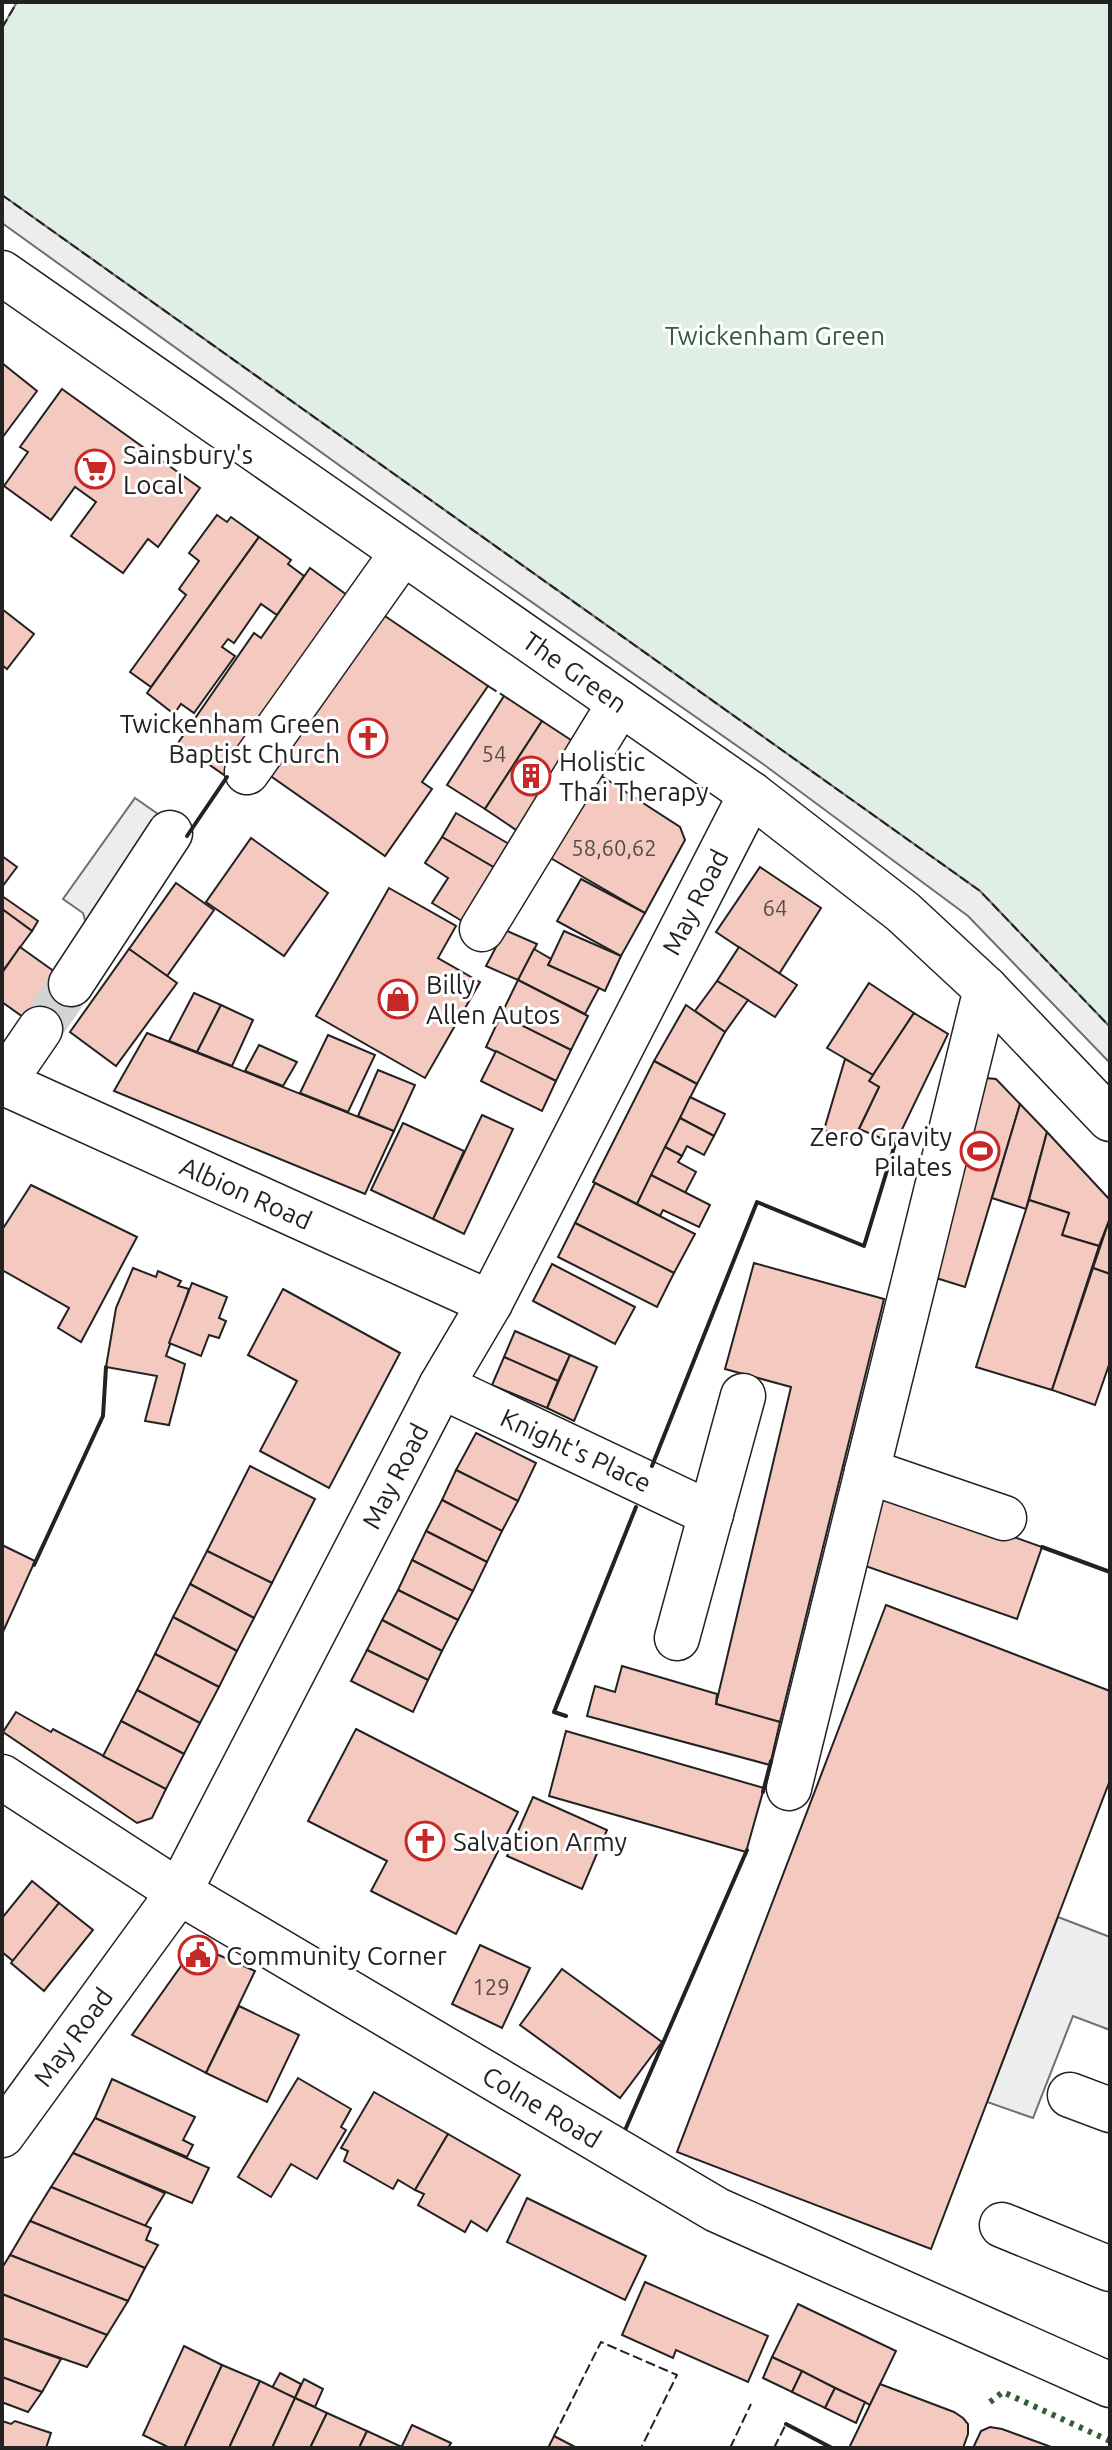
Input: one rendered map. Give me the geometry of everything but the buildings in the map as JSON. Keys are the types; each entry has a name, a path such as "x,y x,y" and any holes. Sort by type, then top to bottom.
{"street":[{"name":"The Green","path":"2,273 751,794 903,912 986,989 1110,1119"},
{"path":"247,772 403,552"},
{"path":"482,929 620,703"},
{"name":"May Road","path":"2,2135 179,1892 441,1386 490,1303 751,794"},
{"path":"71,984 170,833"},
{"path":"789,1788 986,989"},
{"path":"2,1083 40,1029"},
{"name":"Albion Road","path":"2,1083 490,1303"},
{"name":"Knight's Place","path":"441,1386 711,1514"},
{"path":"677,1638 743,1396"},
{"path":"867,1471 1004,1518"},
{"name":"Colne Road","path":"2,1777 179,1892 717,2210 1110,2385"},
{"path":"1070,2095 1110,2110"},
{"path":"1002,2225 1110,2269"}],"green space":[{"name":"Twickenham Green","path":"17,2 1110,2 1110,1027 980,891 2,195 2,28"}],"shaded area":[{"path":"2,195 980,891 1110,1027 1110,1063 968,916 763,764 453,547 2,223"},
{"path":"135,798 188,835 89,935 83,913 63,899"},
{"path":"1058,1917 1110,1937 1110,2030 1073,2016 1033,2118 987,2102"}],"tunnel":[{"path":"40,1029 71,984"}],"hedge":[{"path":"990,2402 1003,2392 1110,2441"}],"fence":[{"path":"2,28 17,2"},
{"path":"2,195 980,891 1110,1027"},
{"path":"488,686 504,696"},
{"path":"554,2436 601,2342 677,2375 641,2448"},
{"path":"730,2448 751,2404"},
{"path":"774,2448 786,2424"}],"wall":[{"path":"187,836 227,777"},
{"path":"652,1466 757,1202 864,1246 895,1144"},
{"path":"34,1565 103,1416 106,1367"},
{"path":"566,1716 554,1712 636,1507"},
{"path":"1042,1547 1110,1572"},
{"path":"763,1792 771,1761"},
{"path":"626,2128 747,1850"},
{"path":"786,2424 832,2448"}],"place":[{"name":"Sainsbury's Local","path":"95,469"},
{"name":"Twickenham Green Baptist Church","path":"368,738"},
{"name":"Holistic Thai Therapy","path":"531,776"},
{"name":"Billy Allen Autos","path":"398,999"},
{"name":"Zero Gravity Pilates","path":"980,1151"},
{"name":"Salvation Army","path":"425,1841"},
{"name":"Community Corner","path":"198,1955"}]}
